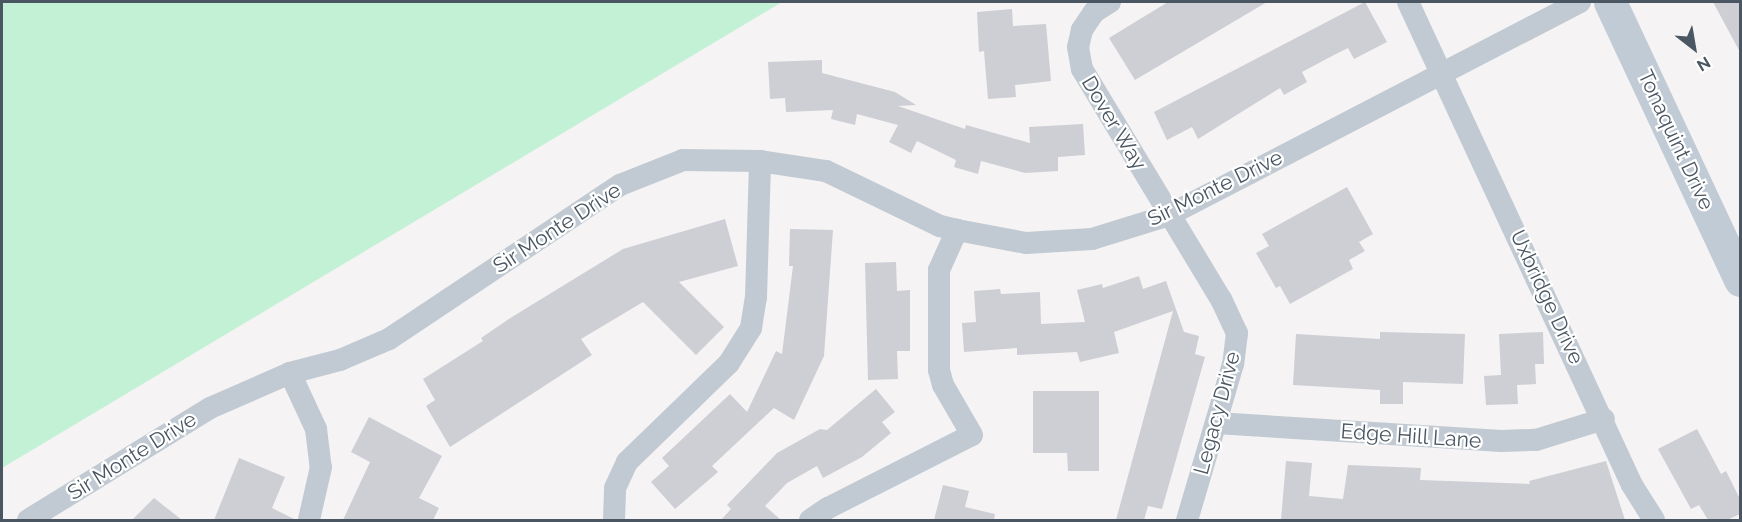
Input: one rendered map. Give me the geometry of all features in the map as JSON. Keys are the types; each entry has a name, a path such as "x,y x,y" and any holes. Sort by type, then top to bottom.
{"street":[{"name":"Dover Way","path":"1110,2 1084,26 1078,41 1080,63 1169,215"},
{"path":"1408,2 1442,72"},
{"name":"Sir Monte Drive","path":"28,520 210,408 290,373 340,360 389,339 620,185 683,160 760,161 826,171 940,226 957,230 1026,243 1092,239 1169,215 1580,2"},
{"name":"Tonaquint Drive","path":"1610,2 1740,280"},
{"name":"Uxbridge Drive","path":"1442,72 1604,419 1632,485 1654,520"},
{"path":"614,520 615,488 627,462 729,363 751,328 756,298 760,161"},
{"name":"Legacy Drive","path":"1169,215 1221,299 1237,333 1233,364 1187,520"},
{"path":"810,520 828,508 972,435 943,385 939,370 940,265 957,230"},
{"path":"290,373 316,429 320,458 309,520"},
{"name":"Edge Hill Lane","path":"1216,423 1501,441 1536,440 1604,419"}],"green space":[{"path":"2,2 782,2 2,468"}],"building":[{"path":"1168,2 1267,2 1135,80 1109,38"},
{"path":"1365,2 1387,42 1354,59 1348,48 1332,56 1302,72 1307,82 1284,95 1280,88 1198,139 1192,127 1167,140 1154,112"},
{"path":"1713,2 1740,2 1740,52"},
{"path":"1012,9 1013,26 1046,24 1051,81 1015,85 1016,97 988,99 984,51 979,52 977,12"},
{"path":"822,60 822,73 895,92 916,105 898,106 965,129 966,125 1030,143 1029,127 1083,124 1085,155 1058,157 1058,171 1025,173 981,161 978,174 954,167 956,160 917,141 911,153 889,142 898,125 857,114 855,125 831,119 833,110 786,112 785,98 770,99 768,62"},
{"path":"1347,187 1373,234 1359,242 1365,251 1349,260 1353,269 1290,304 1280,286 1276,288 1256,253 1269,246 1262,234"},
{"path":"725,219 738,266 679,282 724,327 696,355 643,302 581,339 592,355 450,447 426,406 435,400 423,379 483,341 481,338 512,317 623,249"},
{"path":"790,229 833,230 824,356 794,420 774,408 712,466 718,472 675,509 651,482 669,466 662,458 730,394 747,412 776,351 782,354 793,266 789,266"},
{"path":"896,262 897,291 910,290 910,351 897,351 898,379 868,380 865,263"},
{"path":"1139,276 1143,289 1166,281 1184,332 1199,336 1195,354 1205,357 1162,509 1148,506 1144,520 1116,520 1173,311 1114,332 1119,353 1080,362 1077,352 1017,355 1017,348 964,352 962,323 976,322 974,291 1000,289 1001,294 1040,292 1041,324 1085,322 1077,290 1102,284 1103,288"},
{"path":"1380,332 1465,334 1463,384 1403,382 1403,404 1380,404 1380,390 1293,385 1296,334 1380,339"},
{"path":"1543,332 1544,364 1535,364 1536,384 1517,385 1518,404 1486,405 1484,376 1501,375 1499,334"},
{"path":"876,389 895,412 882,422 891,433 862,457 823,478 817,466 787,483 765,506 781,520 721,520 731,509 727,505 777,453 820,429 827,430"},
{"path":"1033,391 1099,391 1099,471 1068,471 1067,453 1033,453"},
{"path":"369,417 442,456 419,498 439,508 433,520 343,520 370,462 351,452"},
{"path":"1697,429 1721,474 1726,471 1740,499 1740,514 1727,520 1708,520 1699,505 1691,509 1658,449"},
{"path":"239,458 285,477 272,508 296,520 214,520"},
{"path":"1286,461 1312,463 1309,496 1343,499 1348,465 1421,468 1420,480 1530,484 1529,481 1606,461 1625,520 1281,520"},
{"path":"943,485 969,491 965,507 995,514 994,520 934,520"},
{"path":"154,498 182,520 132,520"}]}
